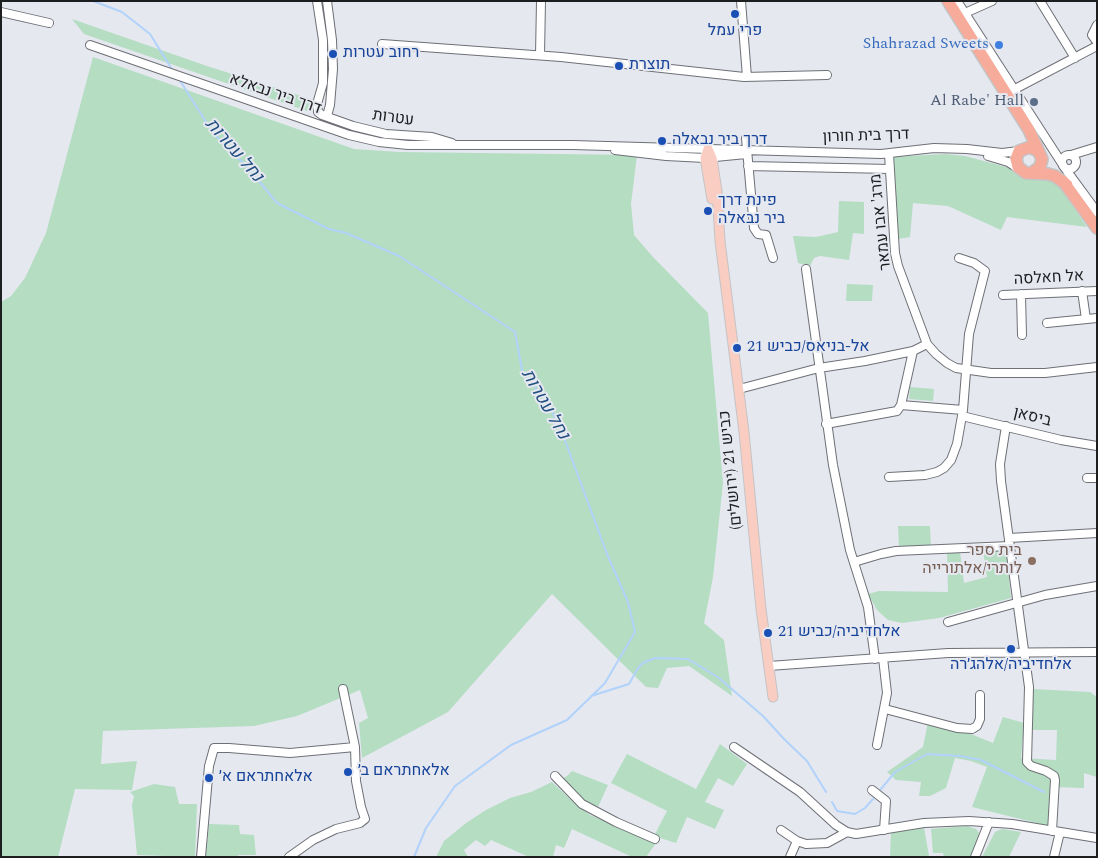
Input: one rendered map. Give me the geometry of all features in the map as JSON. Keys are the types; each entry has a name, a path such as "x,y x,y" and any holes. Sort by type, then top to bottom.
{"highway":[{"path":"948,1 1030,130 1040,155 1040,167 1034,172"},
{"path":"1024,122 1026,136 1016,159 1018,167 1026,173 1034,172 1055,176 1067,185"},
{"path":"1021,150 1030,147 1040,155 1067,185 1097,228"}],"main road":[{"name":"כביש 21 (ירושלים)","path":"708,155 739,389 761,609 773,697"}],"street":[{"path":"317,1 322,40 323,69 316,108 322,115 327,116 330,105 332,69 332,40 327,1"},
{"path":"540,55 541,1"},
{"path":"741,1 747,77"},
{"path":"957,1 1063,166 1097,212"},
{"path":"964,13 992,1"},
{"path":"1040,1 1075,58"},
{"path":"1,12 49,23"},
{"path":"1015,89 1075,58 1097,44 1092,35 1097,25"},
{"path":"382,44 540,55 747,77 827,75"},
{"name":"דרך ביר נבאלא","path":"90,45 349,135 378,142 408,145 456,145"},
{"name":"עטרות","path":"327,116 353,126 386,134 432,137 456,145"},
{"path":"1044,135 1056,147 1076,159 1075,165 1082,190"},
{"path":"746,138 754,228 758,234 766,235 773,258"},
{"name":"דרך בית חורון","path":"456,145 573,145 725,156 747,152"},
{"name":"דרך בית חורון","path":"573,145 687,157 747,152 889,154 934,148 1002,153 1021,150"},
{"path":"1063,166 1062,158 1097,148"},
{"path":"1063,166 1071,168 1097,148"},
{"name":"דרך בית חורון","path":"967,149 1008,162 1021,170"},
{"name":"מרג' אבו עמאר","path":"889,154 895,253 927,344 947,363 967,371 1017,374 1097,367"},
{"path":"687,157 699,162 711,176 725,156"},
{"path":"748,166 890,169"},
{"path":"889,477 925,475 937,472 944,468 951,460 962,413 969,334 985,271 974,262 959,258"},
{"path":"806,268 826,424 836,483 854,562 868,607 887,692 877,745"},
{"path":"1082,291 1086,319"},
{"name":"אל חאלסה","path":"1003,295 1097,291"},
{"path":"1021,294 1022,335"},
{"path":"1047,323 1097,318"},
{"path":"739,389 819,368 913,351 927,344"},
{"path":"826,424 897,411 901,405 913,351"},
{"name":"ביסאן","path":"901,405 962,413 1061,440 1097,446"},
{"path":"1006,426 1000,464 1000,481 1029,687 1027,762 1030,766 1046,771 1054,776 1056,832 1054,857"},
{"path":"1087,478 1097,478"},
{"path":"854,562 896,551 1097,533"},
{"path":"948,622 1018,602 1097,586"},
{"path":"769,666 948,653 1097,652"},
{"path":"290,857 313,840 336,829 360,823 365,819 356,781 356,747 342,689"},
{"path":"885,709 957,728 972,729 977,726 980,719 980,695"},
{"path":"201,857 209,766 214,748 290,754 356,747"},
{"path":"734,747 800,792 836,825 847,832 856,834 947,821 989,822 1097,838"},
{"path":"556,776 582,804 616,822 655,839"},
{"path":"872,790 886,801 884,830"},
{"path":"975,857 989,822"},
{"path":"781,830 797,841 806,844 827,843 847,832"},
{"path":"790,857 797,841"}],"green space":[{"path":"72,19 207,66 311,99 307,111 84,34"},
{"path":"93,57 354,149 399,152 637,155 631,204 634,235 708,313 723,483 713,577 704,623 724,640 732,696 689,666 667,668 658,688 646,687 552,594 448,712 362,758 359,723 368,718 360,690 297,716 254,726 103,731 101,764 137,761 132,790 75,789 58,857 1,857 1,302 11,296 25,278 46,233"},
{"path":"945,154 965,156 1047,178 1058,184 1087,227 1007,217 1001,230 948,206 913,203 910,237 898,239 894,157"},
{"path":"839,201 864,202 864,234 853,233 849,260 820,256 814,258 810,266 798,263 793,236 816,237 838,232"},
{"path":"847,284 873,285 872,301 846,301"},
{"path":"910,387 934,389 933,401 909,399"},
{"path":"898,526 930,526 931,547 899,548"},
{"path":"1006,549 1011,598 939,618 902,623 888,620 877,610 868,594 879,591 948,592 947,553 960,552 964,583 987,577 983,551"},
{"path":"1033,689 1090,692 1097,697 1097,777 1084,773 1084,788 1052,787 1049,826 972,807 987,767 971,761 955,758 946,788 930,796 919,796 921,782 896,780 887,772 923,747 928,722 971,734 993,743 1003,717 1024,723 1021,758 1056,760 1057,730 1031,730"},
{"path":"720,744 747,764 733,786 718,778 705,802 724,810 715,829 687,817 676,843 654,836 667,811 611,783 627,754 696,789"},
{"path":"572,771 608,785 598,807 585,801 561,779"},
{"path":"552,782 590,815 657,842 646,857 632,857 572,829 564,848 556,845 553,857 529,857 491,840 485,846 476,840 464,850 468,857 436,857 444,841 486,810 510,798 531,792"},
{"path":"154,784 175,787 179,804 197,804 195,857 137,855 132,805 134,796 130,792"},
{"path":"209,824 239,825 240,834 254,835 256,855 206,857"},
{"path":"967,826 976,829 979,833 978,841 970,857 944,857 943,853 933,853 931,829"},
{"path":"924,828 929,856 890,857 891,833"},
{"path":"1002,829 1021,832 1009,857 982,857 995,832"}],"waterway":[{"name":"נחל עטרות","path":"93,1 122,12 150,34 173,71"},
{"name":"נחל עטרות","path":"179,79 213,133 249,169 277,203 329,229 346,233 399,256 515,332 522,370 545,400 559,424 607,554 628,602 635,632 605,683 567,720 511,745 455,786 426,828 414,857"},
{"path":"591,696 629,684 638,668 643,663 655,658 688,659 719,678 763,716 807,761 826,792"},
{"path":"881,789 895,772 927,754 960,756 981,760 1044,792"},
{"path":"832,802 837,811 855,814 865,808 873,799"}],"place":[{"name":"פרי עמל","path":"735,14"},
{"name":"Shahrazad Sweets","path":"999,45"},
{"name":"רחוב עטרות","path":"333,54"},
{"name":"תוצרת","path":"619,66"},
{"name":"Al Rabe' Hall","path":"1034,102"},
{"name":"דרך ביר נבאלה","path":"662,141"},
{"name":"פינת דרך ביר נבאלה","path":"708,211"},
{"name":"אל-בניאס/כביש 21","path":"737,348"},
{"name":"בית ספר לותרי/אלתורייה","path":"1032,561"},
{"name":"אלחדיביה/כביש 21","path":"768,633"},
{"name":"אלחדיביה/אלהג׳רה","path":"1011,649"},
{"name":"אלאחתראם ב׳","path":"348,772"},
{"name":"אלאחתראם א׳","path":"209,778"}]}
